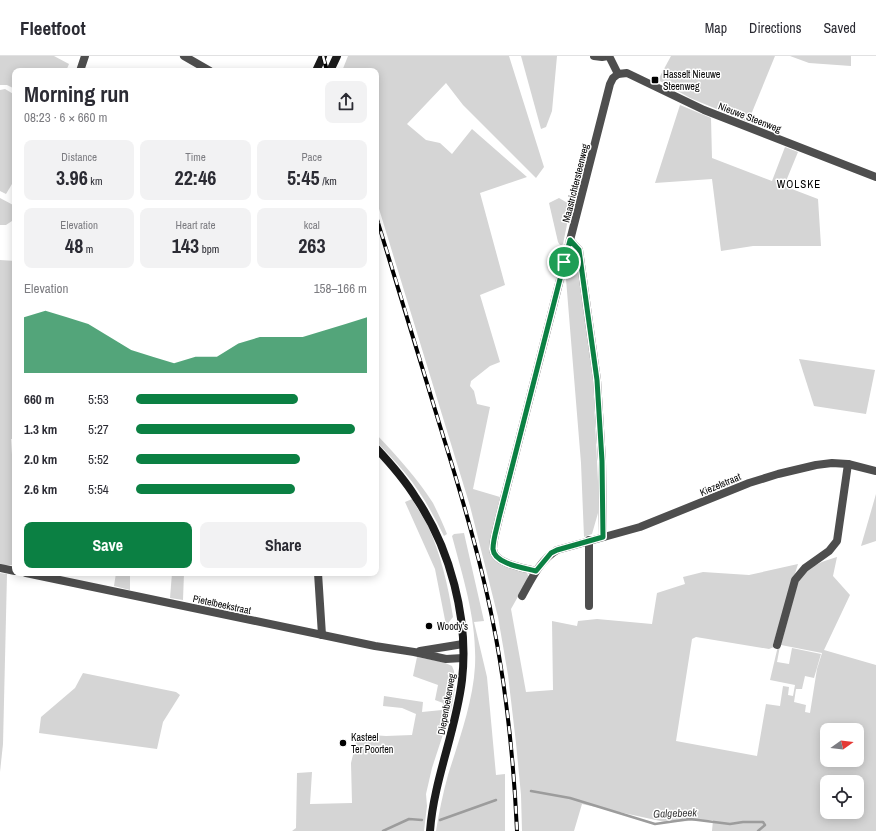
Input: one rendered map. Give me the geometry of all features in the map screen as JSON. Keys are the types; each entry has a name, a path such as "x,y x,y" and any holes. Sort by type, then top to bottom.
{"main road":[{"path":"317,68 323,56"},
{"path":"331,68 337,56"},
{"name":"Diepenbekerweg","path":"379,451 407,483 428,516 447,560 460,615 463,658 462,680 452,732 441,770 431,817 430,831"}],"street":[{"path":"81,68 85,56"},
{"path":"184,56 205,68"},
{"path":"594,56 602,58 609,56 618,74"},
{"name":"Nieuwe Steenweg","path":"618,74 627,73 704,110 876,177"},
{"name":"Maastrichtersteenweg","path":"536,571 501,561 496,557 493,550 499,518 610,84 613,78 618,74"},
{"path":"570,240 579,250 597,380 602,461 603,537"},
{"name":"Kiezelstraat","path":"522,596 536,571 551,553 557,550 640,527 749,483 816,464 848,464 876,471"},
{"path":"777,645 795,580 799,573 829,551 836,541 848,464"},
{"path":"589,540 589,606"},
{"path":"0,568 12,570"},
{"name":"Pietelbeekstraat","path":"40,576 322,635 446,659 463,658"},
{"path":"318,576 322,635"},
{"name":"Pietelbeekstraat","path":"414,652 462,644"}],"shaded area":[{"path":"0,56 54,56 69,64 67,68 12,68 12,88 7,85 0,85"},
{"path":"348,56 509,56 544,167 536,178 463,105 446,83 407,124 426,140 440,143 452,154 472,129 527,177 480,193 505,285 480,295 500,362 490,366 471,381 470,386 474,391 477,404 490,407 473,489 500,497 494,521 492,541 492,550 495,558 499,563 508,567 526,571 529,577 511,609 526,692 553,690 552,621 577,626 578,621 597,619 652,624 657,593 685,584 683,577 703,572 749,575 798,564 773,644 774,647 769,649 696,637 692,639 676,741 757,756 766,704 780,706 783,686 789,687 788,695 793,696 795,685 770,680 778,646 780,646 777,662 789,664 792,648 821,654 814,678 805,676 802,689 796,689 794,702 806,705 805,712 810,713 817,669 822,653 781,645 798,582 806,572 814,566 837,557 833,576 850,595 824,650 876,665 876,831 712,831 713,820 665,822 582,804 574,831 522,831 521,795 516,743 508,675 498,617 470,506 379,209 379,68 343,68"},
{"path":"521,56 557,56 552,111 546,127 541,129"},
{"path":"671,56 775,56 748,122 690,98 658,80"},
{"path":"790,56 851,56 851,66 809,63"},
{"path":"5,89 12,93 12,184 6,194 0,191 0,90"},
{"path":"680,105 711,118 712,158 772,181 785,147 798,152 784,186 818,199 821,246 753,246 721,251 712,179 655,183"},
{"path":"0,198 12,204 12,221 6,225 0,225"},
{"path":"559,198 571,205 562,245 558,242 549,203"},
{"path":"574,251 576,252 593,380 598,481 598,513 592,534 584,537 581,463 566,279"},
{"path":"0,260 12,261 12,455 12,565 0,565"},
{"path":"799,359 875,370 866,414 814,406"},
{"path":"379,437 406,467 427,494 433,503 447,534 444,536 426,503 411,480 379,444"},
{"path":"876,494 876,541 861,546"},
{"path":"412,499 428,526 444,570 453,617 449,622 447,631 444,630 445,620 435,569 405,502"},
{"path":"464,533 484,621 474,622 487,677 496,775 505,774 505,831 436,831 446,782 461,735 474,680 475,649 472,617 452,536 454,534"},
{"path":"0,573 7,574 3,744 0,772"},
{"path":"116,576 130,576 130,590 114,586"},
{"path":"172,576 184,576 183,600 170,598"},
{"path":"417,657 443,662 452,666 454,671 455,688 451,710 432,768 426,794 427,806 424,831 292,831 296,828 297,773 312,772 310,804 352,803 351,763 358,734 386,736 412,735 416,714 402,708 383,706 384,696 423,702 422,712 442,710 443,703 435,700 438,685 413,676"},
{"path":"83,673 176,692 180,695 163,722 157,749 39,733 41,717 75,688"}],"waterway":[{"name":"Galgebeek","path":"531,791 570,798 655,824 690,819 730,824 743,822 763,822 765,825 758,831"},
{"name":"Galgebeek","path":"440,820 496,800"},
{"name":"Galgebeek","path":"383,831 409,819 422,820"}],"railway":[{"path":"323,56 326,68"},
{"path":"379,226 462,499 489,605 496,637 510,733 517,831"}],"place":[{"name":"Hasselt Nieuwe Steenweg","path":"655,80"},
{"name":"Woody's","path":"429,626"},
{"name":"Kasteel Ter Poorten","path":"343,743"}],"district":[{"name":"WOLSKE","path":"799,184"}],"route":[{"path":"570,240 579,250 597,380 602,461 603,537 551,553 536,571 501,561 496,557 493,550 499,518 564,262 570,240"}]}
